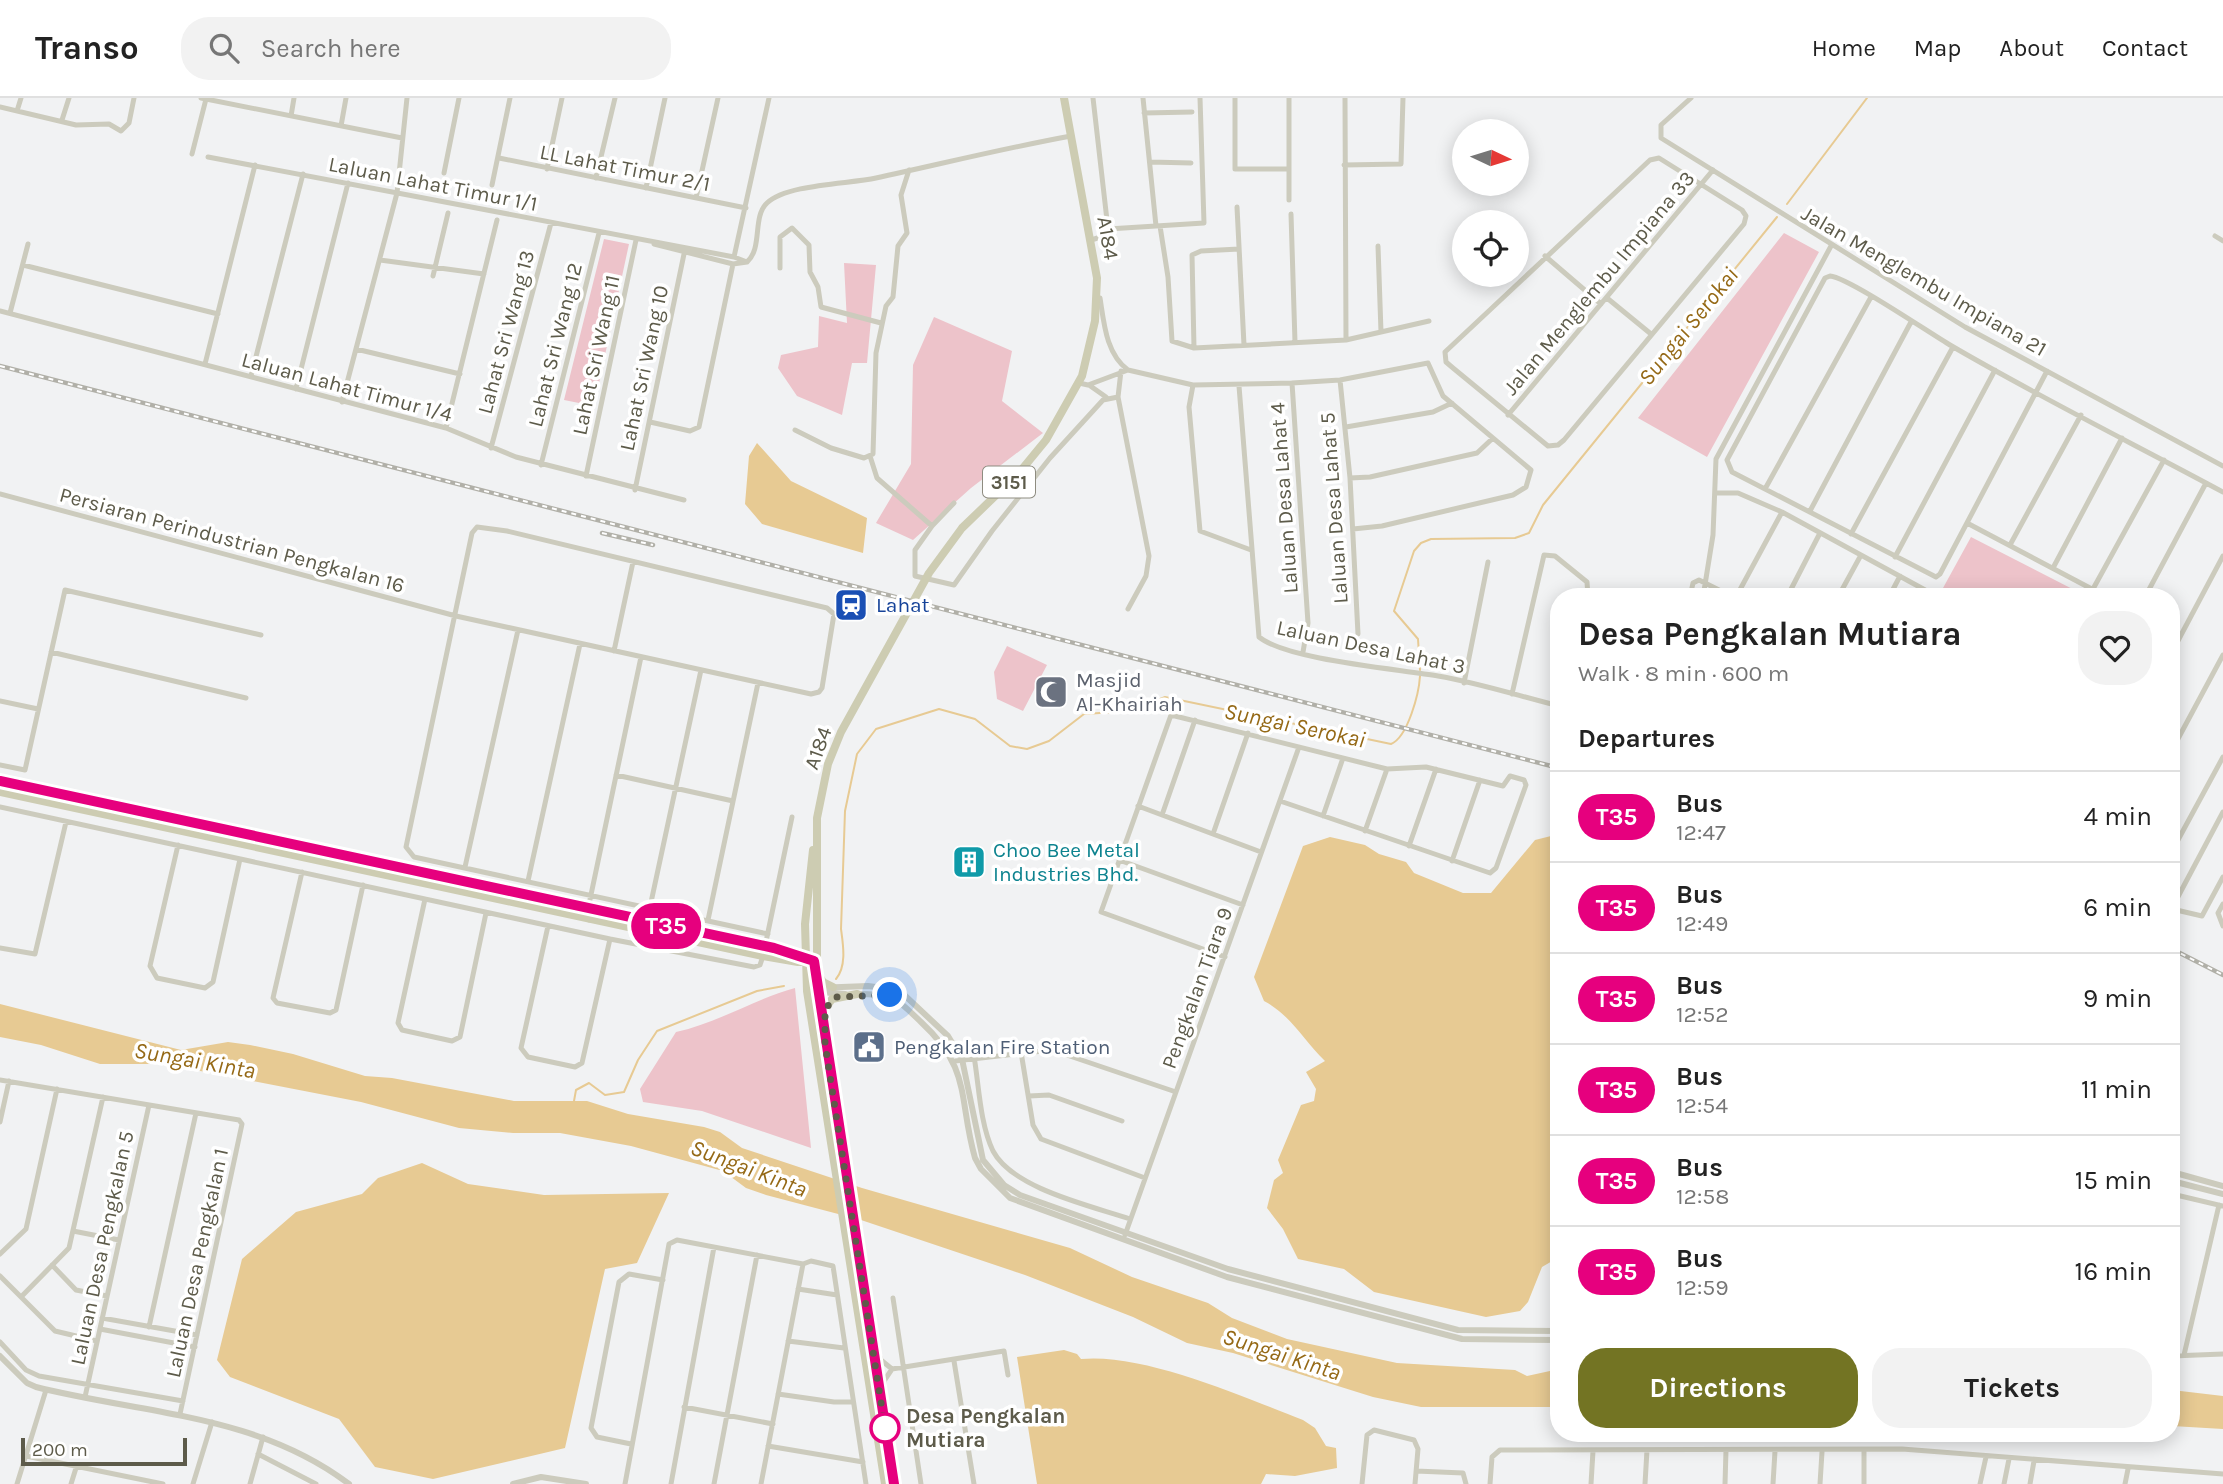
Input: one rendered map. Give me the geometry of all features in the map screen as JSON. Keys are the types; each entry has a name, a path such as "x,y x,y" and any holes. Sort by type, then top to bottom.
{"main road":[{"name":"A184","path":"816,829 820,797 834,750 929,573 962,528 1039,450 1084,384 1097,299 1091,240 1064,98"},
{"path":"0,780 804,959 814,965 823,982 833,987"},
{"path":"0,792 589,920 767,950 786,949 796,945 805,924"},
{"name":"3151","path":"816,829 805,924 807,991 885,1484"},
{"name":"3151","path":"816,829 814,965 817,991 894,1484"},
{"path":"366,872 368,861"},
{"path":"767,950 787,960 806,978"},
{"path":"787,960 804,959"},
{"path":"825,1044 825,1011 828,1003 836,997 857,994"},
{"path":"814,1041 824,1076 830,1080 825,1087 831,1152"}],"street":[{"path":"17,111 21,98"},
{"path":"62,121 69,98"},
{"path":"0,107 76,125 109,124 121,131 129,123 134,98"},
{"path":"291,116 295,98"},
{"path":"341,126 346,98"},
{"path":"342,402 397,193 407,98"},
{"path":"444,173 459,98"},
{"path":"492,185 510,98"},
{"path":"547,169 562,98"},
{"path":"596,178 615,98"},
{"path":"646,188 666,98"},
{"path":"696,198 718,98"},
{"path":"734,257 769,98"},
{"path":"1093,98 1108,229"},
{"path":"1143,98 1158,226 1168,276 1172,341 1194,348 1346,340 1429,320"},
{"path":"1091,240 1101,237 1108,229 1205,222 1200,98"},
{"path":"1235,98 1235,169 1289,169"},
{"path":"1289,98 1289,200"},
{"path":"1345,98 1346,340"},
{"path":"1344,165 1401,164 1403,98"},
{"name":"Jalan Menglembu Impiana 21","path":"1691,98 1661,125 1661,138 1965,327 2223,466"},
{"path":"192,154 204,99 242,101 291,116 402,138"},
{"path":"1144,113 1192,111"},
{"path":"747,262 754,251 763,208 772,200 795,191 1071,136"},
{"name":"Laluan Lahat Timur 1/1","path":"208,157 734,257 747,262"},
{"name":"LL Lahat Timur 2/1","path":"499,158 746,208"},
{"path":"1650,160 1665,160 1703,185 1742,210 1746,216 1744,224 1564,440 1553,446 1544,444 1446,362 1445,352 1451,345 1650,160"},
{"path":"1150,162 1191,163"},
{"path":"205,364 255,165"},
{"path":"909,170 901,195 907,233 898,246 893,297 886,306 876,353 875,444 870,456 877,478 932,526"},
{"name":"Jalan Menglembu Impiana 33","path":"1508,415 1713,170"},
{"path":"251,376 303,174"},
{"path":"296,389 348,183"},
{"path":"1237,206 1244,345"},
{"path":"433,275 448,213"},
{"path":"1291,214 1296,342"},
{"path":"446,428 497,220"},
{"name":"Lahat Sri Wang 13","path":"491,448 551,223"},
{"path":"780,268 780,237 792,228 809,245 810,272 818,287 821,307 881,323"},
{"name":"Lahat Sri Wang 12","path":"541,465 599,233"},
{"path":"2215,236 2223,241"},
{"name":"Lahat Sri Wang 11","path":"586,476 636,240"},
{"name":"Laluan Lahat Timur 1/1","path":"651,243 684,254 733,264 747,262"},
{"path":"10,313 28,244"},
{"path":"1378,246 1381,332"},
{"path":"1706,588 1716,459 1832,246"},
{"path":"1194,348 1192,255 1201,251 1239,249"},
{"name":"Lahat Sri Wang 10","path":"635,490 684,254"},
{"path":"1545,256 1601,304"},
{"path":"380,260 484,274"},
{"path":"650,422 690,430 701,424 733,264"},
{"path":"23,265 218,314"},
{"path":"2047,371 2036,391 1940,574 1933,578 1732,472 1727,460 1825,278 1835,277 1953,347 1995,370 2036,391 2081,415 2223,492"},
{"path":"1765,489 1871,297"},
{"path":"1100,298 1110,346 1128,370"},
{"path":"1607,298 1651,334"},
{"name":"Laluan Lahat Timur 1/4","path":"0,311 446,428 491,448 541,465 684,500"},
{"path":"1810,511 1911,322"},
{"path":"1851,534 1953,347"},
{"path":"356,349 460,374"},
{"path":"1084,384 1121,370 1193,385 1239,386 1340,380 1428,363 1438,390 1527,464 1530,477 1526,487 1513,495 1382,526 1353,529"},
{"path":"1121,370 1118,397 1149,556 1146,576 1128,609"},
{"path":"1895,557 1995,370"},
{"name":"Laluan Desa Lahat 5","path":"1340,380 1350,478 1357,634"},
{"name":"Laluan Desa Lahat 4","path":"1292,383 1308,623 1303,652"},
{"path":"1084,384 1106,397 1118,397"},
{"path":"1193,385 1189,407 1199,527 1205,535 1251,550"},
{"name":"Laluan Desa Lahat 3","path":"1239,386 1259,636 1266,642 1303,652 1438,676 1550,704"},
{"path":"954,503 932,526 915,550 915,576 954,585 1044,466 1106,397"},
{"path":"1346,427 1433,412 1452,403"},
{"path":"2010,545 2081,415"},
{"path":"795,430 831,448 864,458 870,456"},
{"path":"1350,478 1370,477 1476,453 1493,438"},
{"path":"2053,568 2122,438"},
{"path":"2094,588 2164,460"},
{"path":"2150,588 2206,483"},
{"path":"1715,493 1738,493 1782,512 1922,588"},
{"name":"Persiaran Perindustrian Pengkalan 16","path":"0,494 456,616 758,683 811,694 819,692 834,614 827,608 633,562"},
{"path":"1739,588 1782,512"},
{"path":"1967,523 2091,588"},
{"path":"614,651 633,562 485,526 472,533 406,847 411,856 768,934"},
{"path":"1792,588 1820,533"},
{"path":"1513,694 1544,555 1555,556 1589,588"},
{"path":"1843,588 1861,555"},
{"path":"2181,635 2223,556"},
{"path":"1464,683 1488,562"},
{"path":"1894,588 1900,576"},
{"path":"1693,588 1695,580 1717,588"},
{"path":"0,765 24,770 65,590 261,635"},
{"path":"465,867 518,630"},
{"path":"528,881 580,644"},
{"path":"51,652 246,698"},
{"path":"2180,735 2223,655"},
{"path":"589,920 588,909 641,657"},
{"path":"650,907 701,670"},
{"path":"708,920 758,683"},
{"path":"0,701 38,709"},
{"path":"1225,957 1101,912 1170,715 1387,769 1436,769 1503,786 1510,776 1524,780 1526,785 1496,868 1486,873 1280,801"},
{"path":"1162,816 1195,720"},
{"path":"1213,834 1248,733"},
{"name":"Pengkalan Tiara 9","path":"1125,1235 1299,747"},
{"path":"2180,836 2223,757"},
{"path":"1323,817 1343,758"},
{"path":"1365,831 1387,769"},
{"path":"1409,846 1436,769"},
{"path":"616,775 733,801"},
{"path":"1452,861 1480,780"},
{"path":"1138,806 1261,852"},
{"path":"0,807 486,913 754,967 760,965 767,950 792,817"},
{"path":"2180,894 2223,813"},
{"path":"0,948 35,954 65,822"},
{"path":"177,845 151,972 157,978 205,988 213,982 240,859"},
{"path":"1119,860 1243,905"},
{"path":"320,876 323,863"},
{"path":"302,872 274,1000 330,1013 336,1008 363,885"},
{"path":"2180,911 2202,916 2223,877"},
{"path":"425,899 398,1025 402,1030 452,1041 460,1034 486,913"},
{"path":"2223,904 2218,913 2223,926"},
{"path":"548,926 522,1051 528,1057 575,1067 583,1060 610,939"},
{"path":"817,991 833,987 899,990 948,1036 958,1060 975,1158 997,1187 1010,1198 1228,1269 1458,1330 1550,1331"},
{"path":"807,991 857,994 868,990"},
{"path":"958,1060 974,1056 1052,1050 1177,1092"},
{"path":"1021,1052 1033,1125 1041,1139 1145,1178"},
{"path":"974,1056 990,1141 1007,1170 1041,1188 1130,1219"},
{"path":"0,1080 196,1113 149,1327"},
{"path":"0,1122 9,1081"},
{"path":"0,1254 26,1228 57,1089"},
{"path":"1029,1096 1049,1095 1122,1121"},
{"path":"21,1297 69,1248 103,1097"},
{"name":"Laluan Desa Pengkalan 5","path":"85,1397 149,1105"},
{"name":"Laluan Desa Pengkalan 1","path":"180,1414 242,1127 239,1120 196,1113"},
{"path":"2180,1175 2223,1186"},
{"path":"2180,1184 2223,1195"},
{"path":"2180,1196 2221,1205 2183,1355"},
{"path":"73,1231 119,1240"},
{"path":"1125,1235 1227,1277 1458,1338 1550,1340"},
{"path":"625,1484 669,1244 677,1240 803,1264 811,1261 834,1268 866,1484"},
{"path":"671,1484 714,1247"},
{"path":"714,1484 757,1255"},
{"path":"761,1484 803,1264"},
{"path":"52,1265 76,1290 107,1296"},
{"path":"632,1444 593,1434 591,1428 601,1375 622,1277 629,1274 663,1280"},
{"path":"0,1276 55,1331 97,1341"},
{"path":"798,1289 836,1295"},
{"path":"893,1298 921,1484"},
{"path":"102,1318 197,1335"},
{"path":"870,1327 881,1360 892,1369 1004,1352 1007,1375"},
{"path":"100,1329 195,1348"},
{"path":"788,1341 844,1348"},
{"path":"0,1342 31,1373 183,1401"},
{"path":"2180,1355 2223,1354"},
{"path":"0,1356 27,1383 46,1390 180,1414 263,1437 309,1457 349,1484"},
{"path":"954,1361 974,1484"},
{"path":"887,1443 883,1387 892,1369"},
{"path":"17,1484 46,1390"},
{"path":"778,1394 852,1402"},
{"path":"684,1407 773,1424"},
{"path":"193,1484 212,1422"},
{"path":"1362,1484 1367,1435 1374,1430 1414,1440 1418,1449 1415,1484"},
{"path":"250,1484 263,1437"},
{"path":"768,1446 863,1462"},
{"path":"1490,1484 1492,1457 1500,1450 1822,1452 1902,1449 2128,1469 2223,1474"},
{"path":"1645,1484 1647,1450"},
{"path":"1725,1484 1726,1450"},
{"path":"1864,1450 1864,1484"},
{"path":"1591,1484 1593,1451"},
{"path":"1773,1484 1775,1451"},
{"path":"1819,1484 1822,1452"},
{"path":"258,1454 316,1484"},
{"path":"26,1456 163,1484"},
{"path":"1980,1484 1986,1457"},
{"path":"2004,1484 2009,1459"},
{"path":"2029,1484 2034,1461"},
{"path":"71,1484 76,1468"},
{"path":"2125,1484 2128,1469"},
{"path":"1416,1471 1463,1473 1466,1484"},
{"path":"121,1484 123,1476"},
{"path":"513,1484 541,1477 583,1484"}],"shaded area":[{"path":"1784,233 1819,252 1707,457 1638,418"},
{"path":"604,239 629,244 594,406 564,400"},
{"path":"844,263 876,265 867,363 852,363 842,415 797,396 778,368 781,355 818,347 819,316 847,323"},
{"path":"934,317 1012,351 1002,401 1043,433 971,488 913,540 876,523 911,464 913,365"},
{"path":"1971,537 2070,588 1943,588"},
{"path":"1007,646 1047,665 1023,711 997,699 994,672"},
{"path":"795,988 811,1148 702,1111 643,1102 640,1089 676,1032 707,1023"}],"water":[{"path":"757,443 791,481 867,518 863,553 762,524 745,504 749,456"},
{"path":"1550,836 1550,1262 1542,1267 1528,1302 1520,1311 1486,1317 1374,1292 1344,1269 1298,1259 1283,1229 1267,1208 1274,1180 1283,1173 1278,1160 1301,1105 1314,1101 1316,1089 1306,1072 1325,1061 1290,1021 1264,1001 1254,977 1303,846 1330,837 1365,845 1379,854 1406,862 1414,873 1463,893 1491,893 1535,840"},
{"name":"Sungai Kinta","path":"0,1004 181,1050 228,1042 250,1045 293,1054 365,1076 392,1078 514,1101 587,1101 628,1114 704,1127 720,1132 742,1148 862,1188 1070,1248 1132,1277 1208,1303 1232,1318 1287,1339 1397,1363 1515,1370 1527,1376 1550,1371 1550,1407 1421,1407 1373,1397 1233,1353 1187,1343 1133,1317 1025,1275 861,1220 766,1195 746,1188 723,1171 631,1146 560,1133 513,1133 459,1128 361,1102 164,1064 100,1064 41,1045 0,1037"},
{"path":"422,1163 468,1184 544,1195 669,1193 637,1263 605,1269 565,1448 433,1479 375,1467 339,1419 230,1377 217,1360 242,1259 296,1212 362,1194 378,1178"},
{"path":"1064,1350 1077,1354 1081,1359 1106,1359 1164,1370 1303,1420 1315,1428 1326,1446 1336,1448 1337,1468 1295,1476 1266,1474 1261,1484 1037,1484 1017,1357"},
{"path":"2180,1391 2223,1396 2223,1429 2180,1426"}],"waterway":[{"name":"Sungai Serokai","path":"1787,204 1867,98"},
{"name":"Sungai Serokai","path":"1420,670 1418,639 1394,611 1414,551 1421,543 1431,539 1515,538 1529,533 1543,505 1777,217"},
{"name":"Sungai Serokai","path":"836,979 842,968 843,955 841,929 845,811 857,754 876,729 939,709 975,719 1010,746 1027,749 1049,741 1084,714 1131,711 1165,697 1391,744 1403,733 1407,724 1415,703 1420,676"},
{"name":"Sungai Serokai","path":"574,1101 576,1090 589,1083 605,1095 624,1092 638,1060 657,1031 757,991 784,986"}],"railway":[{"path":"0,366 1550,766"},
{"path":"602,533 653,545"},
{"path":"2180,953 2223,975"}],"bus line":[{"name":"T35","path":"0,781 774,948 804,955 814,961 894,1484"}],"place":[{"name":"Lahat","path":"851,605"},
{"name":"Masjid Al-Khairiah","path":"1051,692"},
{"name":"Choo Bee Metal Industries Bhd.","path":"969,862"},
{"name":"Pengkalan Fire Station","path":"869,1047"},
{"name":"Desa Pengkalan Mutiara","path":"885,1428"}],"route":[{"path":"885,1428 825,1044 825,1011 828,1003 836,997 857,994 890,995"}]}
